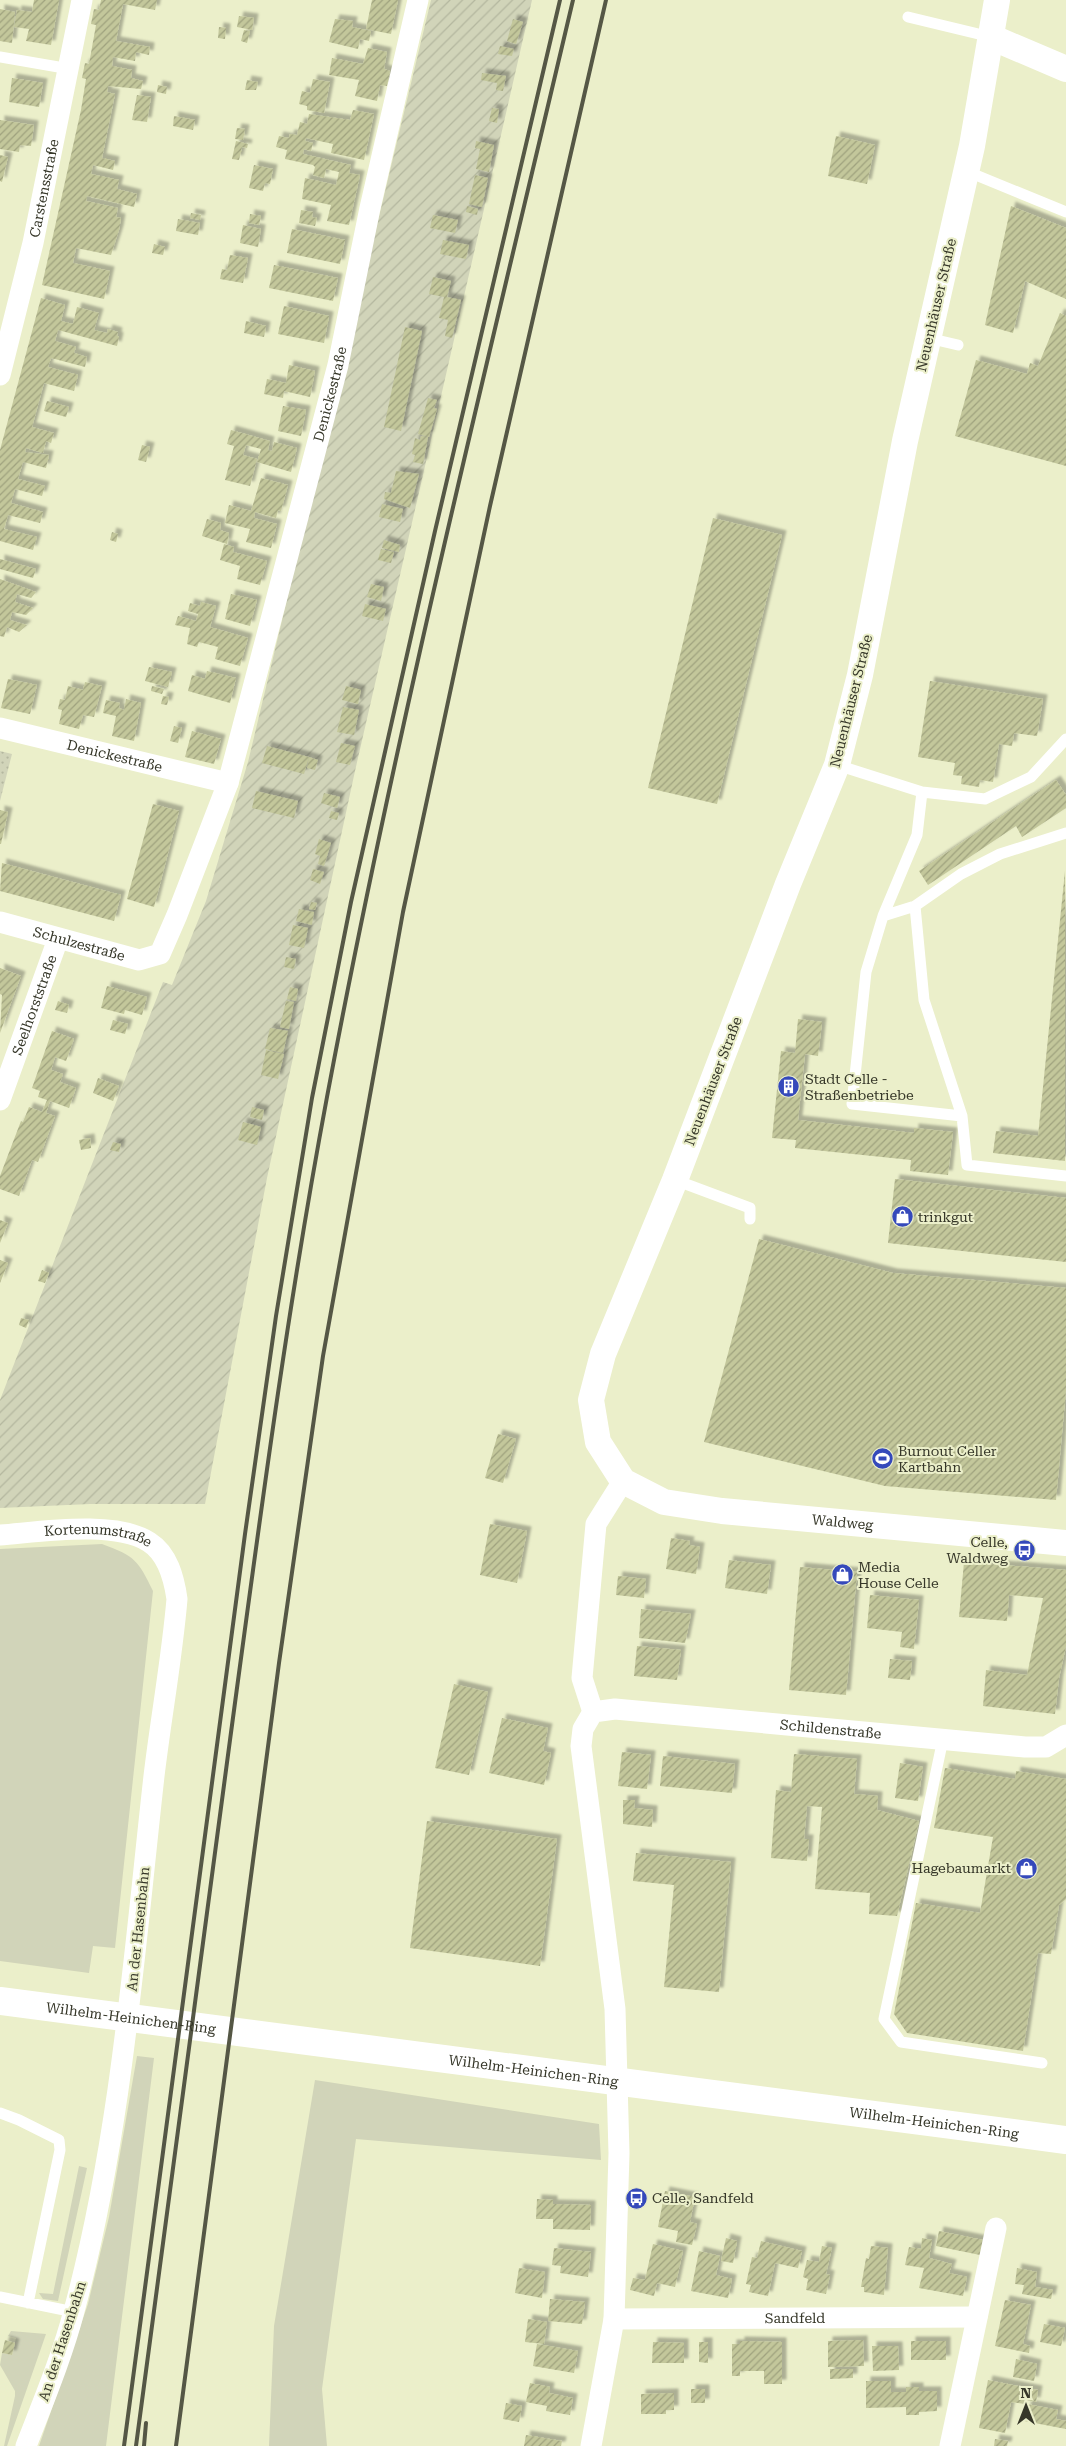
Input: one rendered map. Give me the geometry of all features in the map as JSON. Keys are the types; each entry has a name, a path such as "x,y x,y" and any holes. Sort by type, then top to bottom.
{"main road":[{"name":"Wilhelm-Heinichen-Ring","path":"0,2001 1066,2140"}],"street":[{"name":"Carstensstraße","path":"0,375 33,243 70,69 82,0"},
{"name":"Denickestraße","path":"160,954 175,921 228,783 338,365 370,208 418,0"},
{"name":"Neuenhäuser Straße","path":"616,1491 598,1442 592,1400 603,1354 675,1180 788,884 837,765 860,675 905,442 966,171 997,0"},
{"path":"991,36 1066,69"},
{"name":"Denickestraße","path":"0,728 228,783"},
{"name":"Schulzestraße","path":"0,922 139,960 160,954"},
{"name":"Seelhorststraße","path":"0,1100 58,939"},
{"path":"591,2446 614,2319 618,2128 615,2009 581,1746 583,1728 593,1712 582,1678 596,1524 616,1491"},
{"name":"Waldweg","path":"616,1491 664,1502 722,1511 1066,1543"},
{"name":"Kortenumstraße","path":"0,1535 100,1529 131,1533 150,1542 160,1552 169,1565 174,1580"},
{"name":"An der Hasenbahn","path":"26,2446 59,2359 74,2312 97,2215 117,2108 139,1928 154,1775 175,1620 177,1599 174,1580"},
{"name":"Schildenstraße","path":"593,1712 615,1709 1025,1747 1046,1747 1066,1734"},
{"path":"950,2446 996,2228"},
{"name":"Sandfeld","path":"614,2319 977,2317"}],"lane":[{"path":"908,17 991,36"},
{"path":"0,57 70,69"},
{"path":"966,171 1066,212"},
{"path":"928,338 958,346"},
{"path":"837,765 922,792 984,799 1031,777 1066,739"},
{"path":"922,792 917,835 882,916 866,972 852,1104 962,1116"},
{"path":"882,916 914,906 961,874 1000,854 1066,833"},
{"path":"914,906 924,1000 962,1116 967,1164 1066,1176"},
{"path":"675,1180 750,1208 750,1219"},
{"path":"944,1739 884,2019 901,2042 1042,2064"},
{"path":"0,2113 60,2140 60,2150 28,2303"},
{"path":"0,2297 74,2312"}],"green space":[{"path":"431,0 532,0 355,771 267,1178 205,1504 90,1504 0,1508 0,1400 163,982 172,985 206,901 248,762"},
{"path":"0,751 12,754 0,801"},
{"path":"102,1544 122,1552 134,1560 153,1591 115,1948 93,1946 89,1973 0,1961 0,1549"},
{"path":"137,2056 154,2058 106,2446 39,2446 88,2304 109,2217"},
{"path":"315,2080 599,2124 601,2160 356,2139 322,2389 327,2446 269,2446 274,2326"},
{"path":"79,2166 87,2168 58,2301 43,2299 39,2293 53,2294"},
{"path":"11,2331 46,2334 7,2446 4,2446 15,2391 0,2365 2,2353 12,2355 16,2338 8,2336"}],"building":[{"path":"34,0 59,0 51,45 26,41 29,29 14,27 17,10 32,12"},
{"path":"101,0 157,0 155,10 123,4 116,41 150,47 149,55 136,52 135,61 113,57 112,66 132,70 131,78 143,81 141,89 108,86 107,92 115,94 102,158 115,161 113,170 93,165 91,174 119,180 117,189 137,194 134,207 87,196 86,201 118,208 116,217 121,218 119,230 111,255 76,248 73,263 110,271 104,299 42,285 81,110 86,79 82,78 85,63 89,64 96,25 91,24 94,9 99,10"},
{"path":"372,0 398,0 391,34 366,29"},
{"path":"0,9 15,12 12,43 0,41"},
{"path":"239,16 254,18 252,30 237,27"},
{"path":"335,19 353,21 352,27 371,31 369,41 360,39 358,49 329,42"},
{"path":"513,19 523,22 516,44 507,41"},
{"path":"219,27 226,28 225,39 218,38"},
{"path":"244,30 250,31 247,43 241,41"},
{"path":"500,46 514,49 512,56 498,54"},
{"path":"368,48 387,52 384,69 390,71 387,86 380,85 377,101 355,96 359,80 329,75 332,58 363,64"},
{"path":"482,73 506,76 503,91 496,90 497,83 481,80"},
{"path":"12,78 43,83 39,107 9,102"},
{"path":"313,79 330,82 324,113 307,110 307,106 299,104 302,91 310,93"},
{"path":"247,80 258,82 256,90 245,90"},
{"path":"158,85 167,87 166,94 157,92"},
{"path":"137,95 151,97 147,122 132,120"},
{"path":"492,108 499,109 497,123 489,121"},
{"path":"353,110 374,114 364,160 331,153 333,144 306,138 305,141 313,143 311,151 304,149 303,154 351,165 349,173 360,175 349,225 327,221 331,205 302,199 305,178 336,185 339,172 326,169 324,178 313,175 315,167 313,165 285,159 287,150 276,147 279,136 289,138 290,134 297,135 300,122 307,124 309,114 350,120"},
{"path":"174,116 195,120 193,130 173,126"},
{"path":"0,120 34,125 31,146 20,145 19,152 0,149"},
{"path":"237,128 245,129 243,140 235,139"},
{"path":"836,136 875,145 867,184 828,176"},
{"path":"236,141 248,144 247,148 242,147 239,160 232,159"},
{"path":"476,141 494,145 489,172 476,169 480,149 475,148"},
{"path":"0,155 8,157 2,182 0,181"},
{"path":"254,165 273,169 270,184 265,183 263,191 249,188"},
{"path":"475,175 488,178 482,207 469,204"},
{"path":"467,206 478,209 477,215 466,212"},
{"path":"1011,206 1066,228 1066,299 1025,281 1013,333 985,325"},
{"path":"301,210 313,212 312,217 317,218 315,226 299,223"},
{"path":"191,213 201,215 200,220 190,218"},
{"path":"250,214 261,216 259,225 249,223"},
{"path":"433,215 458,220 455,233 430,228"},
{"path":"178,219 200,223 198,235 176,231"},
{"path":"243,225 261,229 258,247 240,243"},
{"path":"292,229 345,240 340,264 287,253"},
{"path":"443,240 469,245 466,259 440,254"},
{"path":"154,244 165,247 163,255 152,253"},
{"path":"230,255 248,258 243,283 220,279 222,269 227,270"},
{"path":"274,265 338,278 333,301 269,288"},
{"path":"433,277 451,281 447,297 461,300 452,338 445,336 448,320 439,318 444,297 429,294"},
{"path":"41,298 65,305 61,321 73,324 77,307 99,313 94,330 107,333 108,329 118,332 117,336 119,337 117,346 58,330 55,341 76,347 74,353 87,357 85,367 51,358 48,367 78,375 74,391 44,383 32,427 54,433 51,443 46,441 43,453 26,448 25,452 49,455 46,468 23,462 18,479 45,486 42,496 15,489 11,503 43,512 40,523 8,515 4,529 37,537 33,550 0,541 0,450"},
{"path":"284,306 329,316 324,343 278,334"},
{"path":"1060,313 1066,316 1066,466 955,436 976,360 1027,374 1030,363 1038,366"},
{"path":"246,321 266,326 264,337 244,333"},
{"path":"405,327 422,331 401,431 384,427"},
{"path":"289,365 315,371 310,397 284,391 283,398 264,394 267,379 286,383"},
{"path":"428,398 437,400 434,408 437,409 429,437 418,434"},
{"path":"47,401 69,407 66,417 44,411"},
{"path":"283,406 306,410 301,436 278,431"},
{"path":"231,430 270,441 268,450 272,451 274,442 297,448 291,472 257,462 261,449 246,445 243,455 257,459 250,486 225,480 234,446 227,444"},
{"path":"421,436 428,437 423,464 413,462 415,455 412,454 415,438 420,440"},
{"path":"142,445 150,447 146,462 138,460"},
{"path":"396,471 419,474 410,508 384,499 385,492 391,493"},
{"path":"261,478 288,485 281,511 278,510 276,518 255,512 254,518 277,524 271,548 246,542 250,529 225,523 229,505 251,511"},
{"path":"382,504 403,509 400,522 379,517"},
{"path":"713,518 782,535 717,804 648,788"},
{"path":"207,519 221,523 220,530 229,533 227,544 202,536"},
{"path":"112,532 118,534 116,542 110,540"},
{"path":"384,540 400,545 399,552 382,548"},
{"path":"224,544 234,547 233,552 267,561 260,585 237,579 240,566 220,560"},
{"path":"381,549 394,552 391,563 378,560"},
{"path":"0,559 36,569 33,578 0,569"},
{"path":"0,579 36,592 31,598 17,594 15,602 33,608 26,615 12,612 10,620 27,625 19,632 7,627 4,637 0,636"},
{"path":"371,584 384,587 381,601 367,597"},
{"path":"231,594 257,600 250,626 225,619"},
{"path":"201,602 216,606 210,627 248,638 240,666 215,659 218,647 199,642 197,647 187,644 190,628 175,625 178,616 196,621 198,614 188,611 190,603 200,606"},
{"path":"365,604 386,609 383,621 362,616"},
{"path":"149,667 172,672 168,687 145,681"},
{"path":"207,671 236,678 230,703 188,691 192,675 205,679"},
{"path":"8,679 37,685 30,714 1,708"},
{"path":"930,681 1043,699 1037,736 1014,733 1012,746 999,744 993,782 980,780 979,787 961,784 962,776 953,775 955,763 918,757"},
{"path":"85,682 102,686 94,717 83,715 79,729 59,724 62,710 58,709 60,699 65,700 68,686 83,690"},
{"path":"152,686 164,689 162,694 151,691"},
{"path":"346,686 361,690 358,704 342,700"},
{"path":"163,696 169,697 167,705 161,704"},
{"path":"126,699 141,703 134,741 112,736 116,716 103,713 106,700 120,703 119,708 124,710"},
{"path":"343,707 359,710 354,735 337,732"},
{"path":"174,726 182,728 178,743 170,741"},
{"path":"192,731 221,739 214,764 185,757"},
{"path":"341,743 355,746 350,765 336,762"},
{"path":"267,746 309,757 304,774 262,763"},
{"path":"309,757 318,760 315,770 307,768"},
{"path":"1056,780 1066,795 1066,808 1022,837 1016,826 928,885 919,871"},
{"path":"256,791 298,801 294,818 252,808"},
{"path":"324,793 340,797 337,808 321,803"},
{"path":"153,804 179,811 154,907 127,899"},
{"path":"0,810 8,812 1,844 0,844"},
{"path":"331,811 339,813 337,820 329,818"},
{"path":"319,839 331,843 324,866 318,864 320,856 315,854"},
{"path":"2,863 121,895 114,921 0,891"},
{"path":"313,869 324,872 320,884 310,880"},
{"path":"1065,871 1065,1161 993,1153 996,1131 1038,1136"},
{"path":"311,902 317,903 315,910 309,909"},
{"path":"299,909 314,912 312,925 296,921"},
{"path":"293,925 308,928 304,948 289,945"},
{"path":"286,957 296,959 294,969 284,967"},
{"path":"0,968 21,976 0,1033 2,995 0,994"},
{"path":"107,986 147,997 142,1015 125,1010 124,1014 101,1008"},
{"path":"290,987 298,989 296,1001 287,999"},
{"path":"58,1001 69,1005 67,1013 55,1010"},
{"path":"286,1001 294,1002 289,1029 280,1027"},
{"path":"798,1019 822,1022 818,1056 805,1054 798,1120 914,1133 914,1128 953,1132 948,1175 910,1171 911,1160 795,1148 796,1140 772,1138 781,1051 795,1053"},
{"path":"113,1020 128,1024 125,1034 110,1030"},
{"path":"270,1028 288,1031 283,1053 265,1049"},
{"path":"52,1031 74,1039 66,1061 55,1057 51,1070 63,1074 60,1082 76,1088 69,1108 50,1101 46,1113 55,1116 38,1162 32,1160 19,1196 0,1189 0,1176 21,1121 23,1122 29,1107 42,1112 47,1100 38,1097 40,1091 32,1088"},
{"path":"266,1050 284,1054 278,1079 261,1075"},
{"path":"98,1078 119,1086 113,1101 93,1093"},
{"path":"252,1107 264,1110 262,1120 250,1117"},
{"path":"243,1122 261,1127 257,1145 238,1140"},
{"path":"90,1138 91,1148 81,1150 79,1140"},
{"path":"113,1142 121,1144 119,1152 110,1150"},
{"path":"895,1179 1066,1198 1066,1262 888,1243"},
{"path":"0,1220 8,1223 0,1243"},
{"path":"759,1239 893,1273 1066,1288 1066,1389 1056,1500 885,1486 704,1442"},
{"path":"0,1260 8,1263 0,1283"},
{"path":"42,1270 49,1273 45,1283 38,1281"},
{"path":"21,1318 29,1320 26,1328 19,1325"},
{"path":"498,1434 516,1439 503,1483 485,1478"},
{"path":"490,1524 527,1531 517,1583 480,1575"},
{"path":"671,1538 690,1541 689,1545 700,1547 696,1574 666,1569"},
{"path":"729,1560 771,1565 767,1594 725,1588"},
{"path":"964,1562 1066,1570 1066,1646 1059,1678 1055,1714 983,1706 986,1670 1027,1675 1043,1598 1009,1595 1007,1621 959,1617"},
{"path":"800,1567 857,1572 846,1695 789,1690"},
{"path":"618,1576 646,1579 644,1598 616,1595"},
{"path":"870,1595 919,1600 914,1649 900,1647 902,1632 867,1628"},
{"path":"641,1609 691,1614 685,1643 639,1638"},
{"path":"637,1646 681,1650 677,1680 634,1676"},
{"path":"890,1659 912,1661 910,1680 888,1678"},
{"path":"454,1684 488,1692 469,1775 435,1768"},
{"path":"502,1718 548,1728 543,1751 551,1753 544,1785 489,1773"},
{"path":"622,1752 651,1755 647,1789 618,1786"},
{"path":"794,1754 857,1759 854,1794 878,1796 877,1810 919,1821 897,1916 869,1914 870,1893 815,1889 822,1807 807,1806 804,1839 809,1839 807,1861 771,1858 776,1790 791,1792"},
{"path":"663,1756 735,1764 732,1793 660,1786"},
{"path":"900,1763 923,1767 918,1801 895,1798"},
{"path":"945,1768 1015,1779 1016,1771 1066,1779 1066,1899 1059,1905 1051,1954 1038,1953 1023,2051 907,2033 894,2014 916,1903 980,1913 993,1837 934,1828"},
{"path":"623,1800 635,1800 634,1808 653,1810 652,1827 623,1824"},
{"path":"427,1821 557,1839 540,1966 410,1948"},
{"path":"636,1853 731,1862 719,1992 664,1987 674,1885 633,1881"},
{"path":"665,2191 695,2197 690,2222 697,2224 692,2245 676,2242 678,2231 658,2227"},
{"path":"537,2199 553,2200 553,2204 591,2205 590,2230 553,2229 553,2219 536,2219"},
{"path":"939,2231 983,2240 980,2255 936,2246"},
{"path":"726,2238 737,2241 733,2263 721,2261"},
{"path":"922,2238 932,2240 929,2258 952,2264 949,2273 967,2277 963,2296 919,2288 924,2268 905,2265 909,2247 921,2249"},
{"path":"761,2241 802,2251 798,2268 775,2263 768,2296 749,2292 751,2285 746,2284 752,2257 757,2258"},
{"path":"653,2244 683,2251 675,2287 657,2283 654,2296 630,2290 633,2278 645,2280"},
{"path":"822,2246 832,2248 826,2274 830,2275 826,2294 806,2290 808,2279 803,2277 807,2260 819,2262"},
{"path":"871,2246 888,2248 884,2295 864,2292 864,2287 861,2287 866,2258 869,2259"},
{"path":"554,2248 591,2252 588,2277 560,2273 561,2266 552,2265"},
{"path":"699,2251 720,2256 716,2275 732,2279 728,2298 691,2291"},
{"path":"519,2268 545,2272 542,2298 515,2293"},
{"path":"1017,2268 1037,2272 1035,2287 1053,2290 1051,2299 1022,2294 1024,2285 1015,2284"},
{"path":"550,2299 585,2302 582,2324 548,2321"},
{"path":"1005,2300 1031,2305 1023,2344 1030,2346 1029,2353 995,2346"},
{"path":"528,2319 547,2322 544,2344 525,2342"},
{"path":"1044,2324 1065,2328 1061,2346 1040,2342"},
{"path":"5,2340 15,2343 12,2355 2,2353"},
{"path":"863,2340 864,2366 828,2367 828,2341"},
{"path":"740,2341 782,2342 782,2384 764,2384 764,2371 740,2371 740,2376 732,2376 732,2344 740,2344"},
{"path":"911,2341 946,2341 946,2360 911,2360"},
{"path":"653,2342 684,2343 684,2363 652,2363"},
{"path":"699,2342 708,2342 708,2363 699,2362"},
{"path":"537,2344 578,2351 574,2373 533,2366"},
{"path":"872,2346 898,2346 899,2370 873,2371"},
{"path":"1016,2359 1037,2364 1034,2381 1013,2377"},
{"path":"830,2369 853,2369 853,2378 830,2379"},
{"path":"988,2380 1038,2390 1036,2402 1026,2400 1025,2404 1011,2402 1005,2433 979,2428"},
{"path":"866,2381 891,2381 891,2392 906,2392 906,2387 919,2387 919,2391 937,2391 937,2411 919,2412 919,2415 906,2415 906,2407 866,2408"},
{"path":"530,2383 550,2387 549,2393 573,2398 570,2415 546,2411 547,2406 526,2402"},
{"path":"691,2389 705,2389 705,2403 691,2403"},
{"path":"674,2393 674,2410 666,2410 666,2414 641,2414 641,2394"},
{"path":"506,2403 522,2406 519,2422 503,2419"},
{"path":"1027,2404 1058,2410 1056,2419 1066,2421 1066,2429 1024,2421"},
{"path":"526,2435 562,2441 561,2446 524,2446"},
{"path":"995,2439 1008,2441 1007,2446 994,2446"}],"railway":[{"path":"124,2446 245,1534 276,1316 312,1098 351,902 435,531 560,0"},
{"path":"136,2446 263,1498 286,1337 327,1097 382,822 412,684 573,0"},
{"path":"176,2446 279,1663 323,1356 403,912 490,506 606,0"},
{"path":"144,2446 146,2423"}],"place":[{"name":"Stadt Celle - Straßenbetriebe","path":"789,1087"},
{"name":"trinkgut","path":"902,1217"},
{"name":"Burnout Celler Kartbahn","path":"882,1459"},
{"name":"Celle, Waldweg","path":"1024,1550"},
{"name":"Media House Celle","path":"842,1575"},
{"name":"Hagebaumarkt","path":"1027,1868"},
{"name":"Celle, Sandfeld","path":"636,2198"}]}
